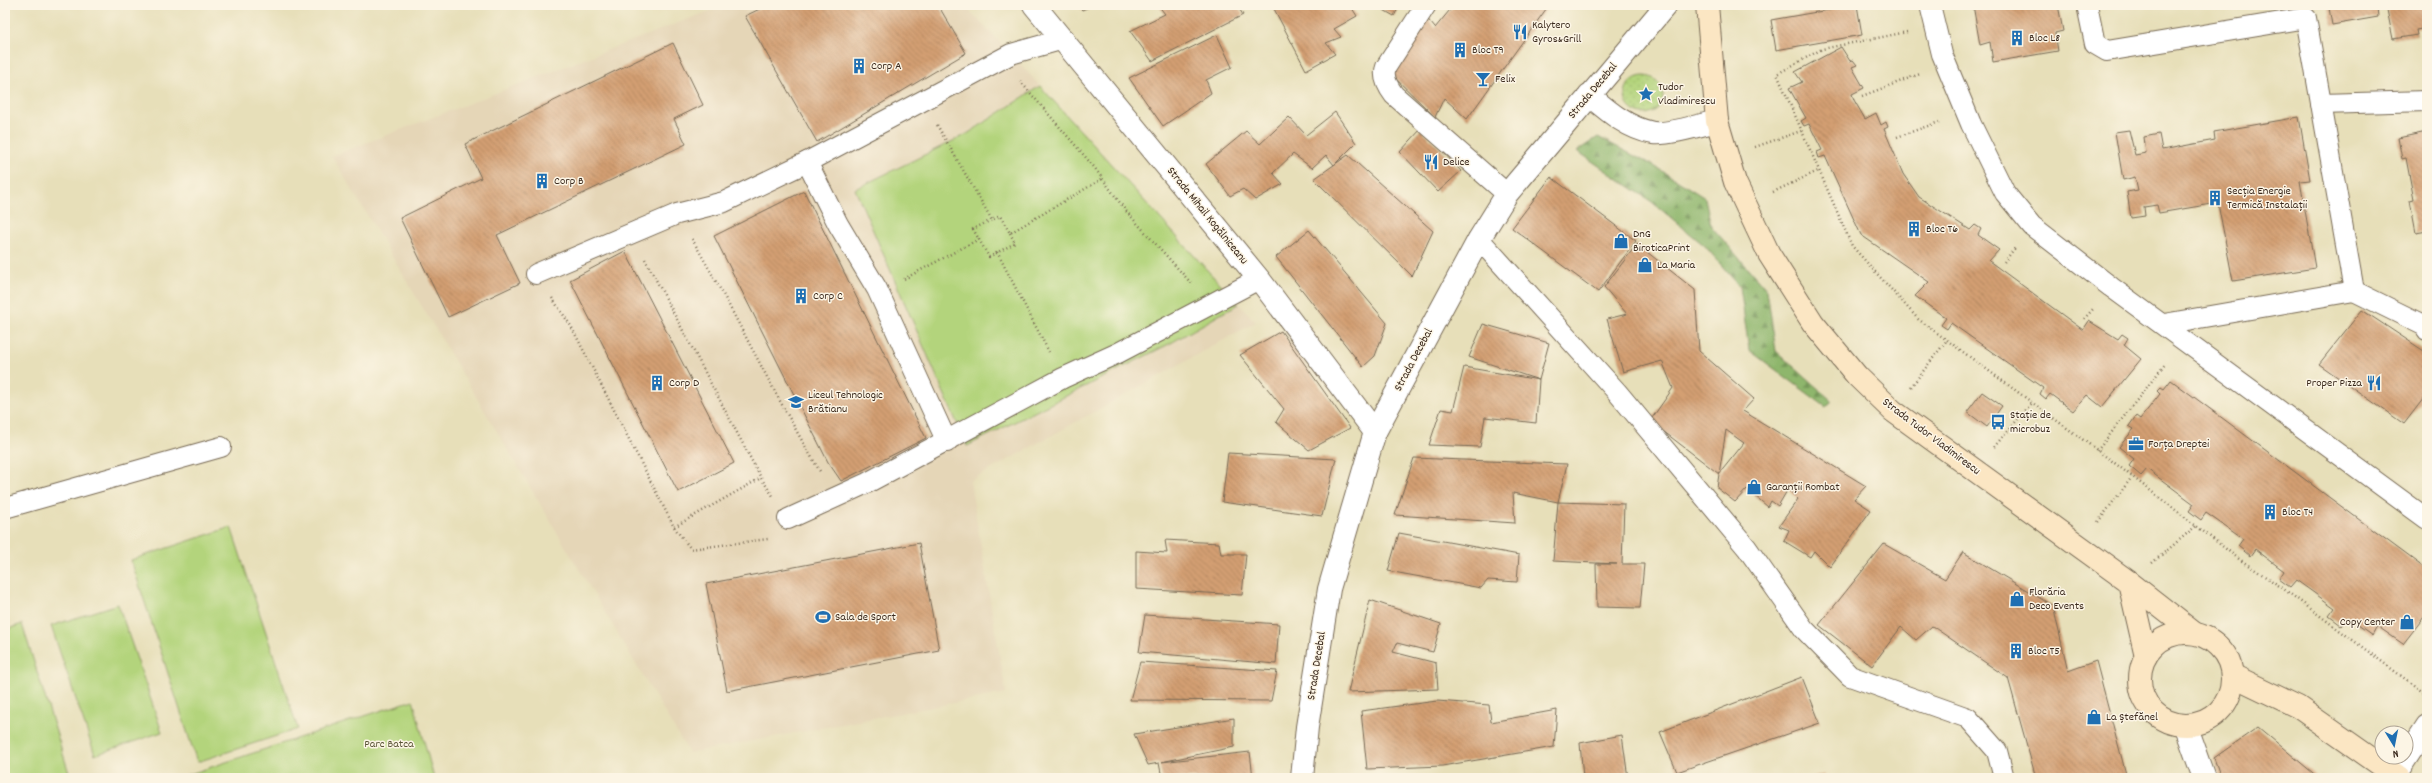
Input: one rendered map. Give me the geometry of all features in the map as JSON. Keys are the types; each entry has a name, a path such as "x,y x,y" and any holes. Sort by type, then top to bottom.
{"main road":[{"name":"Strada Tudor Vladimirescu","path":"1706,5 1717,121 1735,182 1769,254 1813,323 1857,376 1893,411 2129,582 2194,633"},
{"name":"Strada Tudor Vladimirescu","path":"2129,582 2146,656"},
{"name":"Strada Tudor Vladimirescu","path":"2181,633 2194,633 2209,638 2220,648 2229,660 2232,675 2231,690 2225,704 2220,710 2201,723 2186,725 2172,723 2159,718 2146,702 2140,682 2141,668 2146,656 2155,645 2166,637 2181,633"},
{"path":"2232,675 2298,706 2397,776"}],"street":[{"name":"Strada Mihail Kogălniceanu","path":"1034,5 1064,39 1258,279 1375,432"},
{"name":"Strada Decebal","path":"1302,778 1307,727 1329,589 1375,432 1478,238 1507,194 1666,5"},
{"path":"1589,95 1617,118 1654,133 1717,121"},
{"path":"2186,725 2204,778"},
{"path":"2397,776 2427,726"}],"lane":[{"path":"1426,5 1386,66 1385,70 1387,85 1394,95 1507,194"},
{"path":"1930,5 1946,64 1966,112 2005,193 2032,226 2111,287 2185,339 2427,519"},
{"path":"2087,5 2095,44 2107,51 2305,12 2354,291"},
{"path":"536,274 677,214 724,202 807,162 1002,58 1064,39"},
{"path":"2321,104 2427,101"},
{"path":"807,162 838,224 877,289 947,442"},
{"path":"1478,238 1617,392 1746,548 1804,630 1850,676 1968,718 1997,751 2004,778"},
{"path":"788,519 947,442 1064,378 1211,305 1258,279"},
{"path":"2164,324 2354,291 2424,326 2427,330"},
{"path":"5,508 221,447"}],"path":[{"path":"1935,26 1822,48 1777,74 1852,246 1918,319 2196,526 2427,695"},
{"path":"1002,58 1102,178 1126,211 1211,305"},
{"path":"1862,96 1946,64"},
{"path":"922,100 957,156 992,220"},
{"path":"1897,137 1966,112"},
{"path":"1728,157 1801,131"},
{"path":"1745,204 1818,171"},
{"path":"1010,234 1102,178"},
{"path":"677,214 737,318 759,365 836,497"},
{"path":"1000,216 1015,243 989,257 973,230 992,220 1000,216"},
{"path":"536,274 571,326 674,527 691,549 797,535 761,478 631,233"},
{"path":"877,289 904,279 979,239"},
{"path":"997,252 1064,378"},
{"path":"2097,451 2185,339"},
{"path":"1893,411 1947,340"},
{"path":"1974,470 2032,403"},
{"path":"2080,547 2132,477"},
{"path":"674,527 761,478"},
{"path":"2129,582 2196,526"}],"shaded area":[{"name":"Liceul Tehnologic Brătianu","path":"725,5 964,5 1025,69 1123,181 1256,322 970,481 1006,693 689,753 332,156"}],"green space":[{"path":"1644,76 1654,79 1660,85 1663,95 1660,105 1654,111 1644,114 1634,111 1628,105 1625,95 1628,85 1634,79"},
{"path":"1040,86 1238,304 1171,343 967,446 855,189 967,134"},
{"path":"1598,137 1654,166 1705,198 1711,226 1767,290 1776,351 1832,401 1826,407 1749,350 1740,287 1705,246 1652,202 1577,151"},
{"path":"231,527 298,729 197,762 131,560"},
{"path":"118,604 162,732 95,755 51,626"},
{"path":"22,624 69,773 53,778 5,778 5,630"},
{"name":"Parc Batca","path":"413,700 434,778 178,778"}],"building":[{"name":"Corp A","path":"768,5 938,5 966,53 817,142 745,16"},
{"path":"1078,5 1094,5 1082,10"},
{"path":"1158,5 1237,5 1243,15 1152,61 1130,31 1165,14"},
{"path":"1272,5 1350,5 1357,16 1334,29 1341,37 1326,43 1335,54 1306,70"},
{"path":"1375,5 1400,5 1394,16"},
{"name":"Bloc T9","path":"1454,5 1549,5 1467,119 1444,98 1435,117 1389,72 1426,17 1435,28"},
{"path":"1857,5 1862,35 1776,50 1771,20"},
{"name":"Bloc L8","path":"1973,5 2058,5 2063,31 2055,33 2058,51 1993,62 1990,42 1980,45"},
{"path":"2332,5 2381,6 2377,7 2378,17 2332,25 2329,8 2333,7"},
{"path":"2386,5 2427,5 2427,28 2416,30 2417,35 2393,39"},
{"path":"1217,35 1232,67 1206,80 1211,93 1163,126 1129,78"},
{"name":"Corp B","path":"673,43 703,105 674,119 686,144 497,235 520,283 448,317 400,218 481,178 465,144"},
{"name":"Bloc T6","path":"1841,47 1850,61 1853,60 1857,65 1852,67 1864,88 1852,94 1854,100 1865,119 1876,113 1881,125 1886,122 1888,127 1884,129 1903,174 1919,197 1970,230 1975,225 1981,229 1978,235 1999,250 1989,261 2083,330 2089,321 2118,339 2122,334 2128,338 2124,345 2141,359 2102,407 2087,395 2073,411 2050,394 2046,399 2040,394 2043,388 1951,323 1947,329 1941,325 1946,318 1915,296 1929,282 1861,235 1825,156 1819,158 1817,152 1822,150 1809,124 1804,126 1801,121 1806,118 1789,88 1802,82 1795,72"},
{"path":"1335,112 1356,143 1334,165 1326,155 1312,168 1293,154 1273,173 1283,184 1255,200 1243,189 1230,196 1206,164 1246,131 1260,144 1289,117 1306,135"},
{"name":"Secția Energie Termică Instalații","path":"2299,117 2310,180 2300,181 2315,268 2233,281 2218,203 2159,213 2157,205 2144,207 2145,216 2131,218 2127,192 2138,190 2135,177 2123,180 2115,132 2129,130 2135,155 2146,153 2144,137 2159,134 2162,150 2215,140 2214,132"},
{"name":"Delice","path":"1421,129 1461,171 1438,192 1400,152"},
{"path":"2427,132 2427,231 2416,233 2410,201 2414,200 2406,158 2402,159 2398,138"},
{"path":"1348,155 1433,231 1412,276 1314,179"},
{"path":"1551,177 1636,241 1598,292 1512,228"},
{"name":"Corp C","path":"804,191 926,438 841,481 828,462 714,236"},
{"path":"1309,230 1387,323 1375,356 1363,367 1276,257"},
{"path":"1637,244 1695,290 1699,351 1754,399 1743,411 1866,486 1854,499 1871,510 1830,567 1814,551 1810,557 1784,541 1789,530 1779,526 1798,499 1788,489 1778,506 1771,501 1768,507 1747,489 1735,502 1717,488 1719,474 1650,421 1673,388 1662,361 1623,372 1607,319 1627,314 1604,287","holes":["1726,430 1744,443 1719,474"]},
{"name":"Corp D","path":"625,251 734,463 678,492 570,280"},
{"path":"2362,310 2427,353 2427,394 2404,424 2319,364"},
{"path":"1483,324 1549,343 1539,380 1469,357"},
{"path":"1281,331 1350,428 1309,450 1276,422 1284,409 1240,355"},
{"path":"1464,367 1539,380 1536,423 1485,417 1480,447 1429,445 1441,409 1453,411"},
{"name":"Bloc T4","path":"2171,380 2427,570 2427,619 2424,617 2403,644 2377,626 2372,635 2347,617 2341,625 2329,616 2335,608 2296,580 2290,587 2279,579 2284,571 2255,549 2250,556 2238,546 2243,539 2206,513 2201,520 2189,511 2194,504 2147,469 2141,476 2129,466 2134,459 2119,447 2134,429 2129,426 2136,416 2140,419 2160,394 2157,391 2161,387 2164,389"},
{"path":"1982,392 2002,406 1987,427 1967,412"},
{"path":"1228,453 1336,459 1322,516 1222,502"},
{"path":"1414,458 1567,464 1558,502 1513,493 1515,523 1395,515"},
{"path":"1558,502 1624,504 1622,564 1644,564 1640,608 1597,607 1596,564 1617,564 1553,561"},
{"path":"1399,533 1519,555 1517,582 1488,580 1481,588 1388,571"},
{"path":"1165,540 1219,543 1221,554 1246,554 1242,595 1136,589 1136,551 1167,553"},
{"name":"Sala de Sport","path":"919,543 939,650 727,691 706,584"},
{"name":"Bloc T5","path":"1884,544 1945,579 1963,552 2053,606 2068,671 2096,661 2127,778 2036,778 2008,678 1932,626 1916,640 1901,627 1872,666 1819,625"},
{"path":"1370,600 1441,624 1433,652 1397,643 1393,652 1436,663 1438,689 1348,692"},
{"path":"1145,615 1279,624 1276,664 1139,652"},
{"path":"1140,662 1277,671 1271,701 1130,700"},
{"path":"1802,677 1820,723 1677,772 1660,732"},
{"path":"1437,701 1489,705 1491,722 1557,710 1554,747 1442,766 1367,769 1361,711"},
{"path":"1234,718 1234,747 1161,762 1250,752 1253,778 1162,778 1159,763 1148,765 1134,734"},
{"path":"2258,727 2319,778 2221,778 2214,758"},
{"path":"1622,735 1628,778 1583,778 1580,743"},
{"path":"1824,774 1825,778 1813,778"}],"place":[{"name":"Kalytero Gyros&Grill","path":"1520,32"},
{"name":"Bloc L8","path":"2017,38"},
{"name":"Bloc T9","path":"1460,50"},
{"name":"Corp A","path":"859,66"},
{"name":"Felix","path":"1483,79"},
{"name":"Tudor Vladimirescu","path":"1646,94"},
{"name":"Delice","path":"1431,162"},
{"name":"Corp B","path":"542,181"},
{"name":"Secția Energie Termică Instalații","path":"2215,198"},
{"name":"Bloc T6","path":"1914,229"},
{"name":"DnG BiroticaPrint","path":"1621,241"},
{"name":"La Maria","path":"1645,265"},
{"name":"Corp C","path":"801,296"},
{"name":"Corp D","path":"657,383"},
{"name":"Proper Pizza","path":"2374,383"},
{"name":"Liceul Tehnologic Brătianu","path":"796,402"},
{"name":"Stație de microbuz","path":"1998,422"},
{"name":"Forța Dreptei","path":"2136,444"},
{"name":"Garanții Rombat","path":"1754,487"},
{"name":"Bloc T4","path":"2270,512"},
{"name":"Florăria Deco Events","path":"2017,599"},
{"name":"Sala de Sport","path":"823,617"},
{"name":"Copy Center","path":"2407,622"},
{"name":"Bloc T5","path":"2016,651"},
{"name":"La Ștefănel","path":"2094,717"}]}
